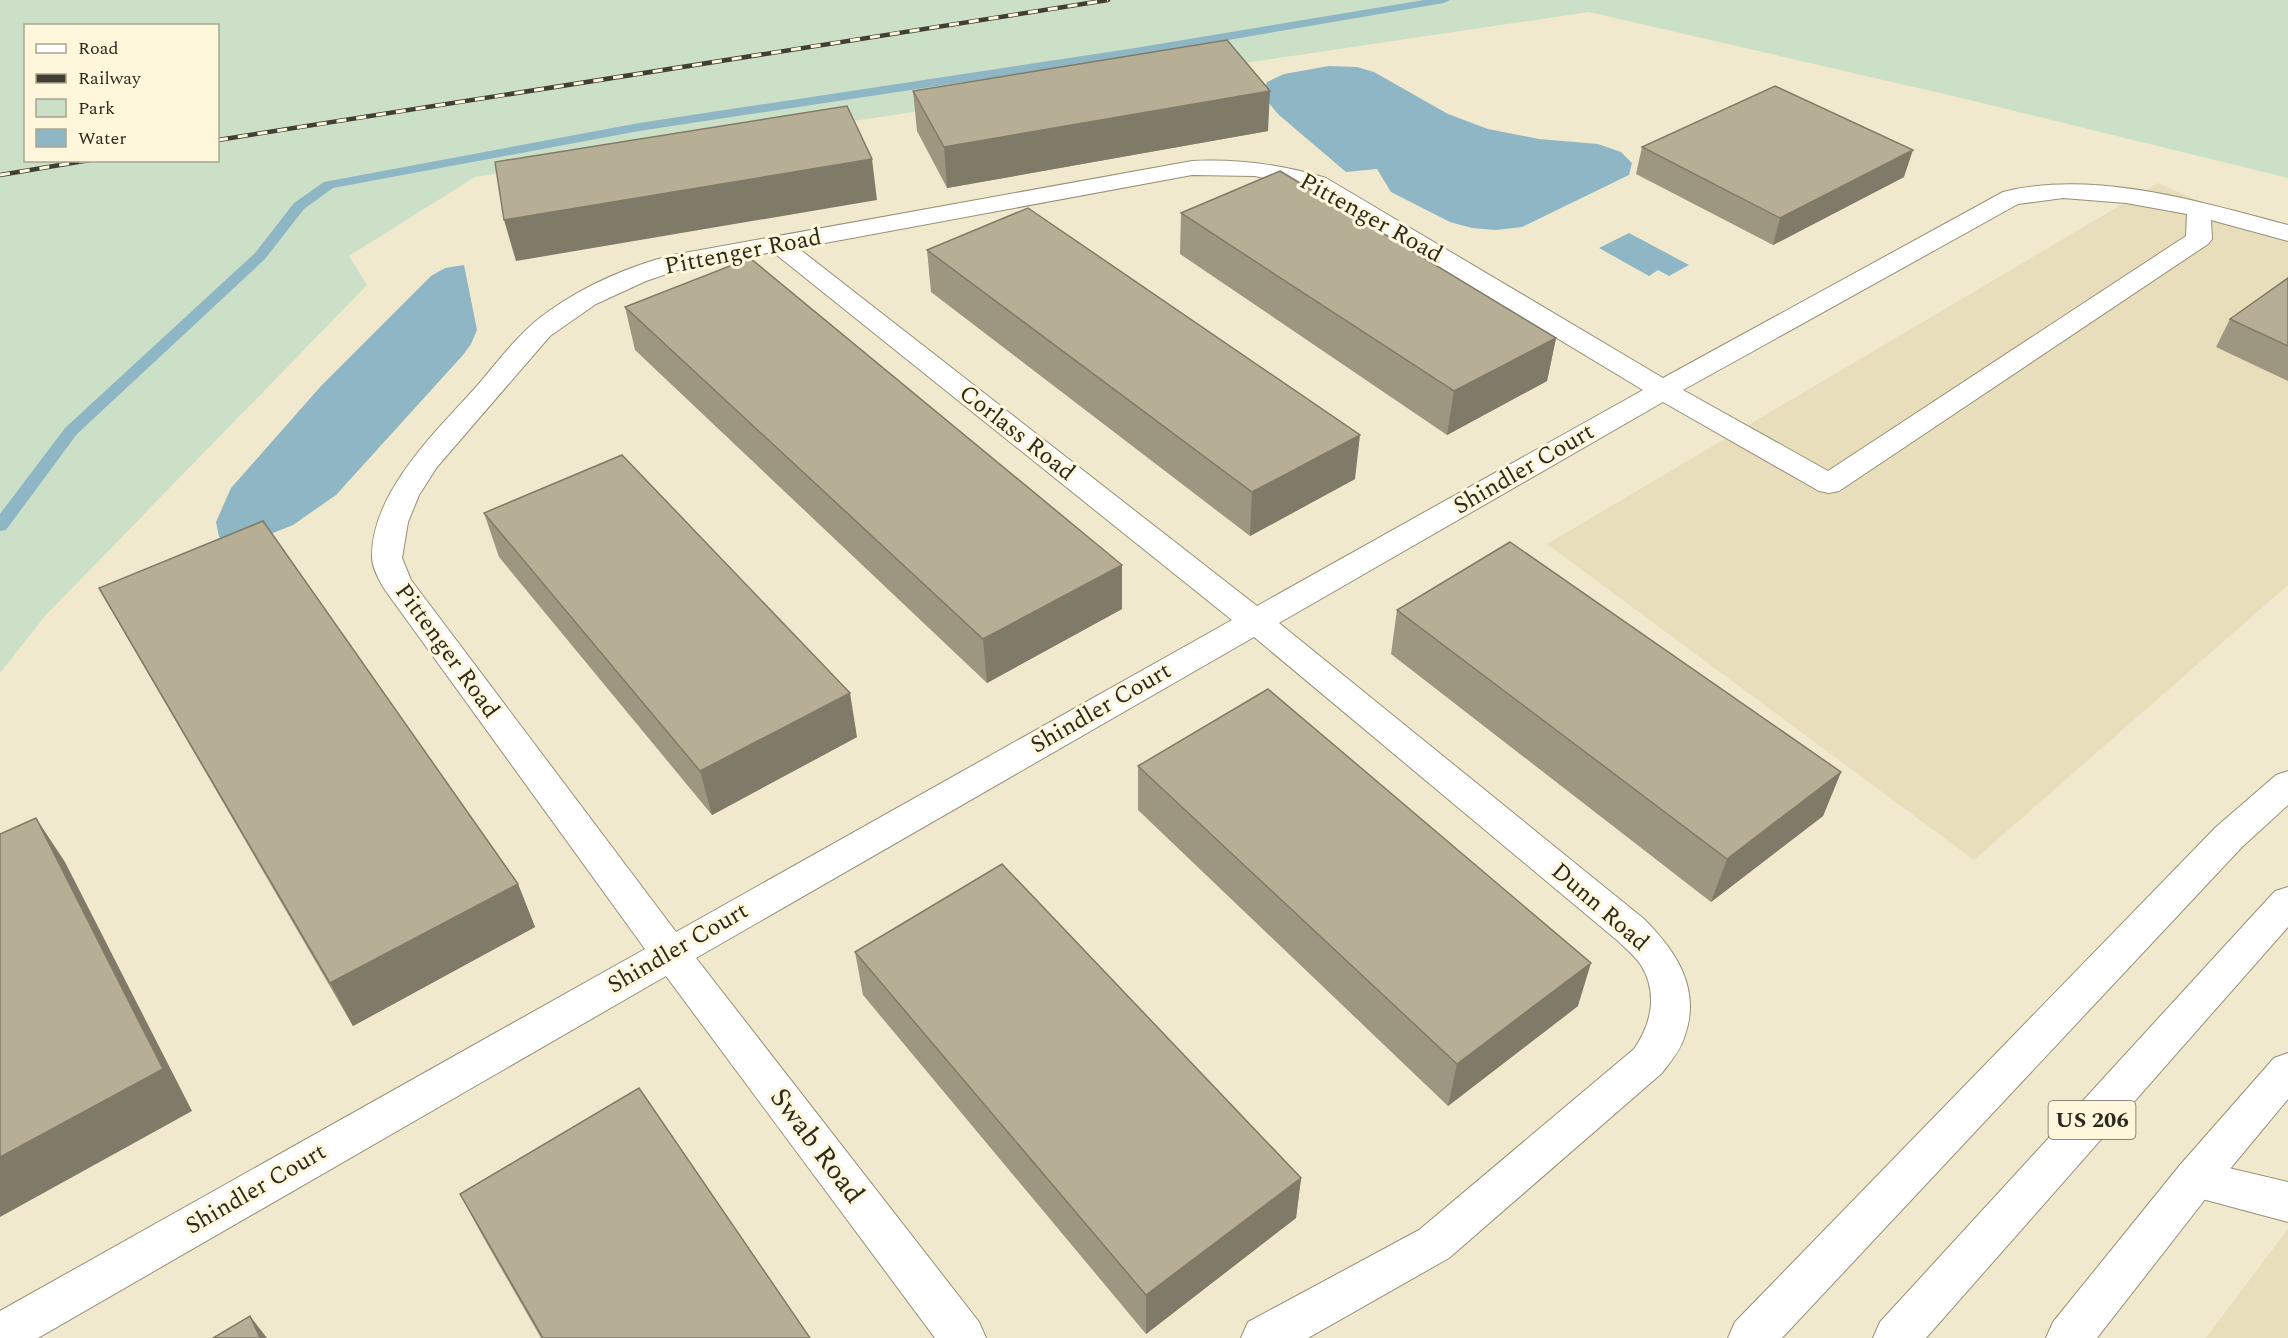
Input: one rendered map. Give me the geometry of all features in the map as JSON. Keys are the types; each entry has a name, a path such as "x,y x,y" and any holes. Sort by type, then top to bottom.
{"main road":[{"name":"Pittenger Road","path":"670,953 396,583 387,558 393,522 404,495 426,461 541,330 563,311 597,291 673,263 1192,168 1262,168 1288,173 1317,183 1663,390 1829,484 2199,239 2199,209"},
{"name":"Shindler Court","path":"0,1335 1663,390 2012,197 2063,191 2126,196 2199,209 2288,233"},
{"name":"Shindler Court","path":"2232,217 2288,217"},
{"name":"Corlass Road","path":"779,245 1255,621"},
{"name":"Dunn Road","path":"1255,621 1631,930 1653,952 1668,981 1671,1007 1665,1037 1648,1061 1434,1244 1264,1338"},
{"path":"1751,1338 2229,837 2288,784"},
{"name":"US 206","path":"1896,1338 2288,902"},
{"name":"Swab Road","path":"670,953 963,1338"},
{"path":"2069,1338 2195,1179 2288,1070"},
{"path":"2195,1179 2288,1202"}],"shaded area":[{"path":"2158,183 2288,240 2288,585 1974,860 1547,544"},
{"path":"2288,1229 2288,1338 2206,1338"}],"green space":[{"path":"0,0 2288,0 2288,178 1970,100 1589,12 475,177 349,256 367,285 45,616 0,673"}],"water":[{"path":"1329,66 1357,67 1374,72 1448,114 1488,129 1539,139 1598,144 1621,152 1632,163 1629,175 1522,227 1496,230 1472,228 1450,222 1391,192 1377,169 1346,172 1279,115 1262,95 1267,82 1284,74"},
{"path":"1629,233 1689,265 1669,276 1658,270 1649,276 1599,248"},
{"path":"464,265 477,330 463,355 336,495 293,525 263,537 237,543 219,537 216,522 231,488 321,386 431,276 445,268"}],"building":[{"path":"1227,40 1270,91 944,147 913,91"},
{"path":"1775,86 1913,150 1780,218 1642,147"},
{"path":"847,106 872,159 504,220 495,162"},
{"path":"1280,171 1556,338 1454,391 1181,213"},
{"path":"1028,208 1360,435 1252,492 927,250"},
{"path":"750,258 1122,565 983,639 625,307"},
{"path":"2288,278 2288,346 2230,319"},
{"path":"622,455 850,693 700,771 484,513"},
{"path":"263,521 518,884 330,983 99,588"},
{"path":"1510,542 1841,772 1727,859 1397,610"},
{"path":"1268,689 1591,963 1457,1064 1138,766"},
{"path":"36,818 163,1069 0,1157 0,834"},
{"path":"1002,864 1301,1178 1146,1295 855,952"},
{"path":"639,1088 810,1338 543,1338 460,1194"},
{"path":"250,1316 260,1338 213,1338"}],"waterway":[{"path":"0,526 71,431 260,256 299,206 329,185 639,127 1135,52 1444,0"}],"railway":[{"path":"219,140 1108,0"},
{"path":"0,175 78,162"}]}
